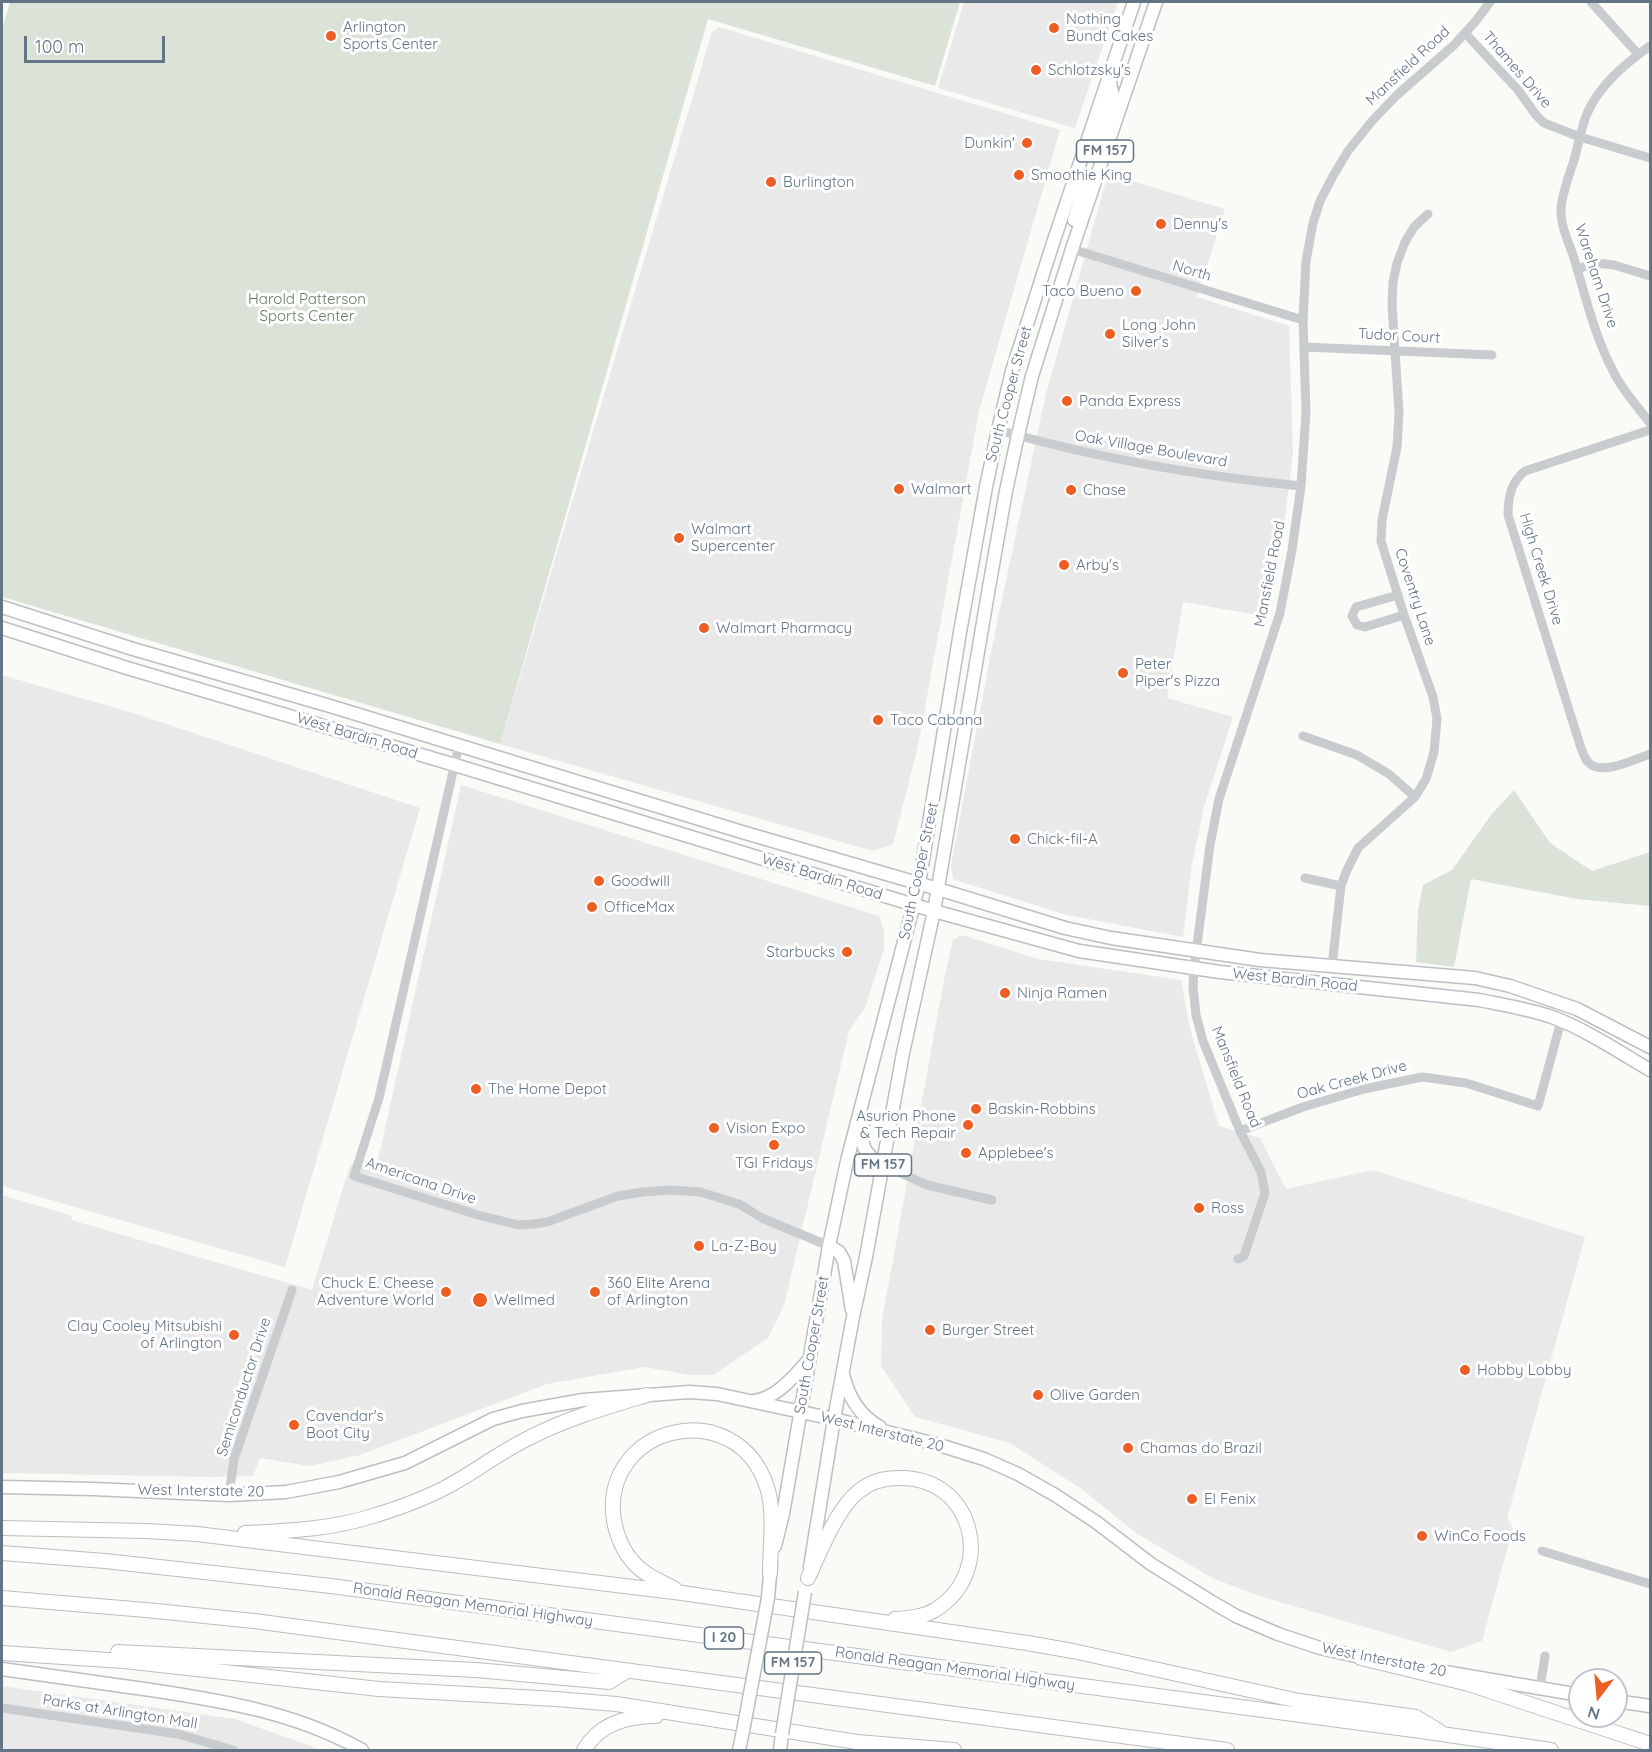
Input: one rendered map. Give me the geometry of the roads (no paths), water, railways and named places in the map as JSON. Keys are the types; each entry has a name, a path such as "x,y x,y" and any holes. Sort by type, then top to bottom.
{"highway":[{"path":"197,1534 290,1531 330,1526 375,1516 451,1485 528,1438 557,1424 647,1395"},
{"path":"682,1593 648,1575 633,1563 623,1549 616,1530 613,1510 616,1485 628,1462 645,1445 665,1434 677,1431 704,1431 728,1438 755,1461 764,1478 771,1500 770,1573"},
{"path":"806,1585 830,1531 858,1492 870,1484 889,1478 924,1481 939,1488 957,1504 968,1526 971,1558 968,1572 960,1586 947,1600 934,1611 915,1617 886,1619 842,1617"},
{"path":"2,1528 197,1534 682,1593 1072,1651 1299,1701 1416,1717 1446,1735"},
{"name":"Ronald Reagan Memorial Highway","path":"2,1553 105,1561 331,1586 1551,1750"},
{"path":"2,1598 254,1621 1227,1750"},
{"path":"2,1651 80,1650 442,1668 609,1682 627,1671"},
{"path":"2,1651 124,1661 379,1689 616,1704 857,1742 954,1750"},
{"path":"1361,1658 1468,1684 1650,1744"},
{"path":"584,1750 599,1732 623,1720 648,1716 708,1718"},
{"path":"857,1742 883,1750"}],"main road":[{"name":"South Cooper Street","path":"739,1750 768,1598 770,1573 783,1514 829,1246 847,1161 919,884 960,632 998,430 1012,371 1134,2"},
{"name":"South Cooper Street","path":"780,1750 834,1419 905,1043 934,911 1006,491 1032,376 1156,2"},
{"path":"1102,161 1097,157 1096,145 1113,96 1109,76"},
{"path":"1073,247 1071,227 1084,187 1083,182 1075,178"},
{"name":"West Bardin Road","path":"2,607 133,649 1065,928 1111,938 1260,960 1475,978 1510,986 1577,1009 1650,1047"},
{"name":"West Bardin Road","path":"2,628 127,668 934,911 1079,951 1242,975 1479,1000 1522,1009 1561,1021 1650,1070"},
{"path":"127,668 133,649"},
{"path":"677,833 682,814"},
{"path":"869,1077 861,1138 865,1152 873,1160 883,1165"},
{"path":"829,1246 839,1252 844,1261 853,1317"},
{"path":"750,1402 778,1391 809,1360"},
{"path":"843,1372 856,1406 870,1421 891,1433"},
{"name":"West Interstate 20","path":"2,1487 229,1495 285,1492 339,1482 405,1463 493,1419 522,1411 583,1400 689,1392 717,1394 834,1419 984,1459 1018,1474 1055,1495 1096,1522 1150,1564 1236,1616 1278,1634 1361,1658 1568,1693"},
{"path":"2,1669 215,1700 296,1720 362,1750"},
{"path":"1628,1703 1650,1706"}],"street":[{"name":"Mansfield Road","path":"1238,1259 1245,1256 1265,1193 1261,1172 1240,1131 1203,1041 1196,1015 1193,987 1195,951 1210,845 1220,799 1280,613 1292,550 1306,412 1303,320 1306,261 1313,223 1320,201 1333,176 1348,151 1372,121 1397,95 1454,45 1490,2"},
{"path":"1591,2 1638,54"},
{"name":"Thames Drive","path":"1465,33 1518,90 1544,123 1580,137 1650,158"},
{"name":"Wareham Drive","path":"1650,46 1608,82 1595,99 1586,117 1561,210 1563,224 1602,346 1613,372 1628,396 1650,423"},
{"name":"Coventry Lane","path":"1332,966 1341,886 1346,872 1358,848 1415,797 1426,779 1434,752 1437,719 1433,697 1381,541 1382,520 1397,447 1399,413 1392,305 1396,263 1414,227 1428,214"},
{"name":"North","path":"1073,247 1303,320"},
{"path":"1577,268 1596,263 1614,265 1650,276"},
{"name":"Tudor Court","path":"1304,347 1492,355"},
{"name":"Oak Village Boulevard","path":"998,430 1123,461 1195,473 1300,486"},
{"name":"High Creek Drive","path":"1650,430 1525,471 1513,484 1508,504 1508,515 1587,762 1595,767 1606,769 1650,754"},
{"path":"1398,595 1356,607 1352,616 1356,625 1365,627 1404,615"},
{"path":"1303,736 1357,755 1389,774 1415,797"},
{"name":"Americana Drive","path":"459,746 379,1098 354,1176 478,1215 519,1225 547,1221 618,1196 671,1190 700,1192 739,1204 762,1218 829,1246"},
{"path":"1305,878 1341,886"},
{"name":"Oak Creek Drive","path":"1240,1131 1303,1107 1364,1089 1422,1077 1466,1083 1538,1106 1561,1021"},
{"path":"883,1165 927,1185 992,1200"},
{"name":"Semiconductor Drive","path":"229,1495 234,1459 292,1290"},
{"path":"1542,1551 1650,1584"},
{"path":"1540,1688 1545,1656"},
{"name":"Parks at Arlington Mall","path":"2,1708 178,1734 233,1750"}],"place":[{"name":"Nothing Bundt Cakes","path":"1054,28"},
{"name":"Arlington Sports Center","path":"331,36"},
{"name":"Schlotzsky's","path":"1036,70"},
{"name":"Dunkin'","path":"1027,143"},
{"name":"Smoothie King","path":"1019,175"},
{"name":"Burlington","path":"771,182"},
{"name":"Denny's","path":"1161,224"},
{"name":"Taco Bueno","path":"1136,291"},
{"name":"Long John Silver's","path":"1110,334"},
{"name":"Panda Express","path":"1067,401"},
{"name":"Walmart","path":"899,489"},
{"name":"Chase","path":"1071,490"},
{"name":"Walmart Supercenter","path":"679,538"},
{"name":"Arby's","path":"1064,565"},
{"name":"Walmart Pharmacy","path":"704,628"},
{"name":"Peter Piper's Pizza","path":"1123,673"},
{"name":"Taco Cabana","path":"878,720"},
{"name":"Chick-fil-A","path":"1015,839"},
{"name":"Goodwill","path":"599,881"},
{"name":"OfficeMax","path":"592,907"},
{"name":"Starbucks","path":"847,952"},
{"name":"Ninja Ramen","path":"1005,993"},
{"name":"The Home Depot","path":"476,1089"},
{"name":"Baskin-Robbins","path":"976,1109"},
{"name":"Asurion Phone & Tech Repair","path":"968,1125"},
{"name":"Vision Expo","path":"714,1128"},
{"name":"TGI Fridays","path":"774,1145"},
{"name":"Applebee's","path":"966,1153"},
{"name":"Ross","path":"1199,1208"},
{"name":"La-Z-Boy","path":"699,1246"},
{"name":"Chuck E. Cheese Adventure World","path":"446,1292"},
{"name":"360 Elite Arena of Arlington","path":"595,1292"},
{"name":"Wellmed","path":"480,1300"},
{"name":"Burger Street","path":"930,1330"},
{"name":"Clay Cooley Mitsubishi of Arlington","path":"234,1335"},
{"name":"Hobby Lobby","path":"1465,1370"},
{"name":"Olive Garden","path":"1038,1395"},
{"name":"Cavendar's Boot City","path":"294,1425"},
{"name":"Chamas do Brazil","path":"1128,1448"},
{"name":"El Fenix","path":"1192,1499"},
{"name":"WinCo Foods","path":"1422,1536"}],"park label":[{"name":"Harold Patterson Sports Center","path":"307,308"}]}
